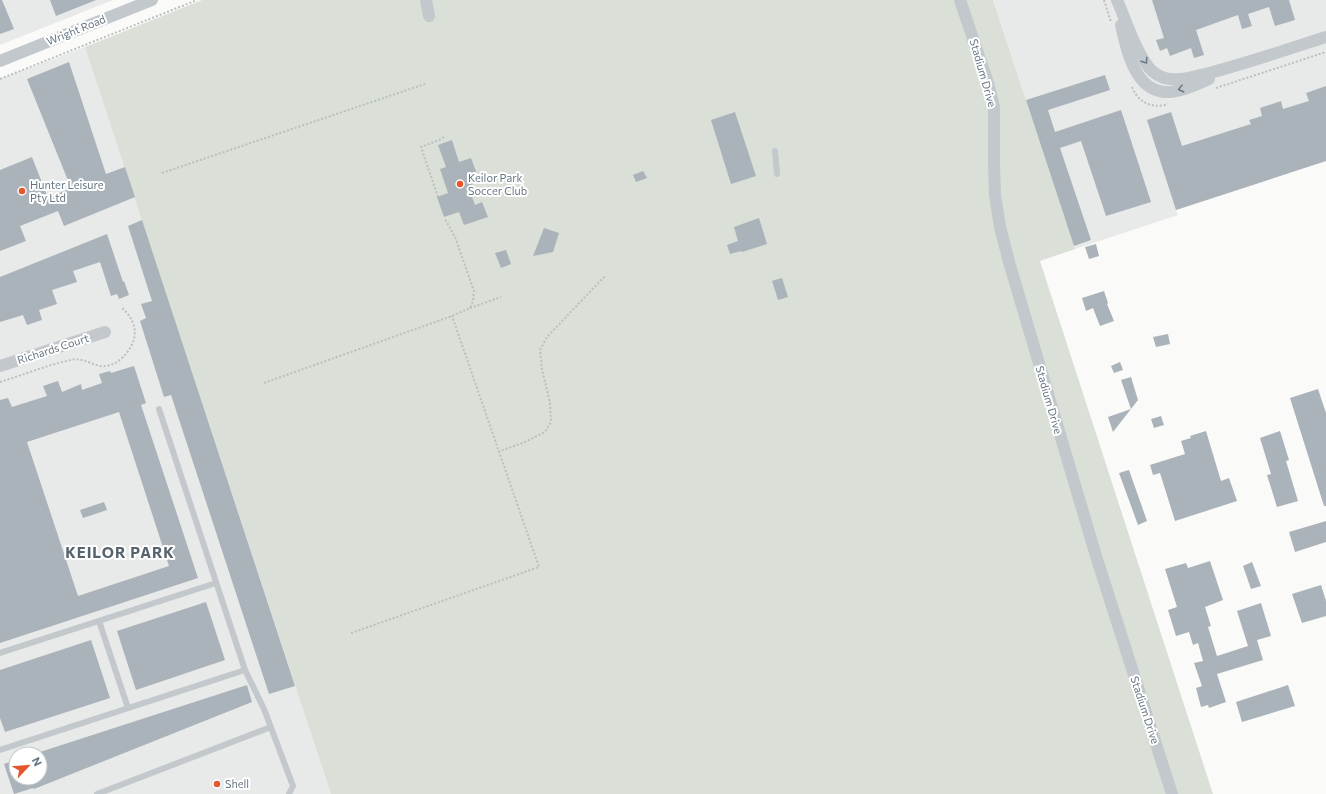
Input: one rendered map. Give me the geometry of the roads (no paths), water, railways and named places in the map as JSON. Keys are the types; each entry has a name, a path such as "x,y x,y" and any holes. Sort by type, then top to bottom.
{"street":[{"name":"Wright Road","path":"0,61 152,0"},
{"path":"426,0 429,16"},
{"name":"Stadium Drive","path":"960,0 988,84 994,107 995,195 1000,227 1009,262 1096,556 1172,794"},
{"path":"1116,0 1140,54 1151,70 1157,75 1171,79 1187,78 1243,64 1326,37"},
{"name":"Richards Court","path":"0,366 105,332"}],"lane":[{"path":"775,151 777,174"},
{"path":"159,409 245,670 264,709 293,786 289,794"},
{"path":"0,653 216,583"},
{"path":"99,621 128,708"},
{"path":"0,750 245,670"},
{"path":"98,794 271,727"}],"place":[{"name":"Keilor Park Soccer Club","path":"460,184"},
{"name":"Hunter Leisure Pty Ltd","path":"22,191"},
{"name":"Shell","path":"217,784"}],"district":[{"name":"KEILOR PARK","path":"120,553"}]}
